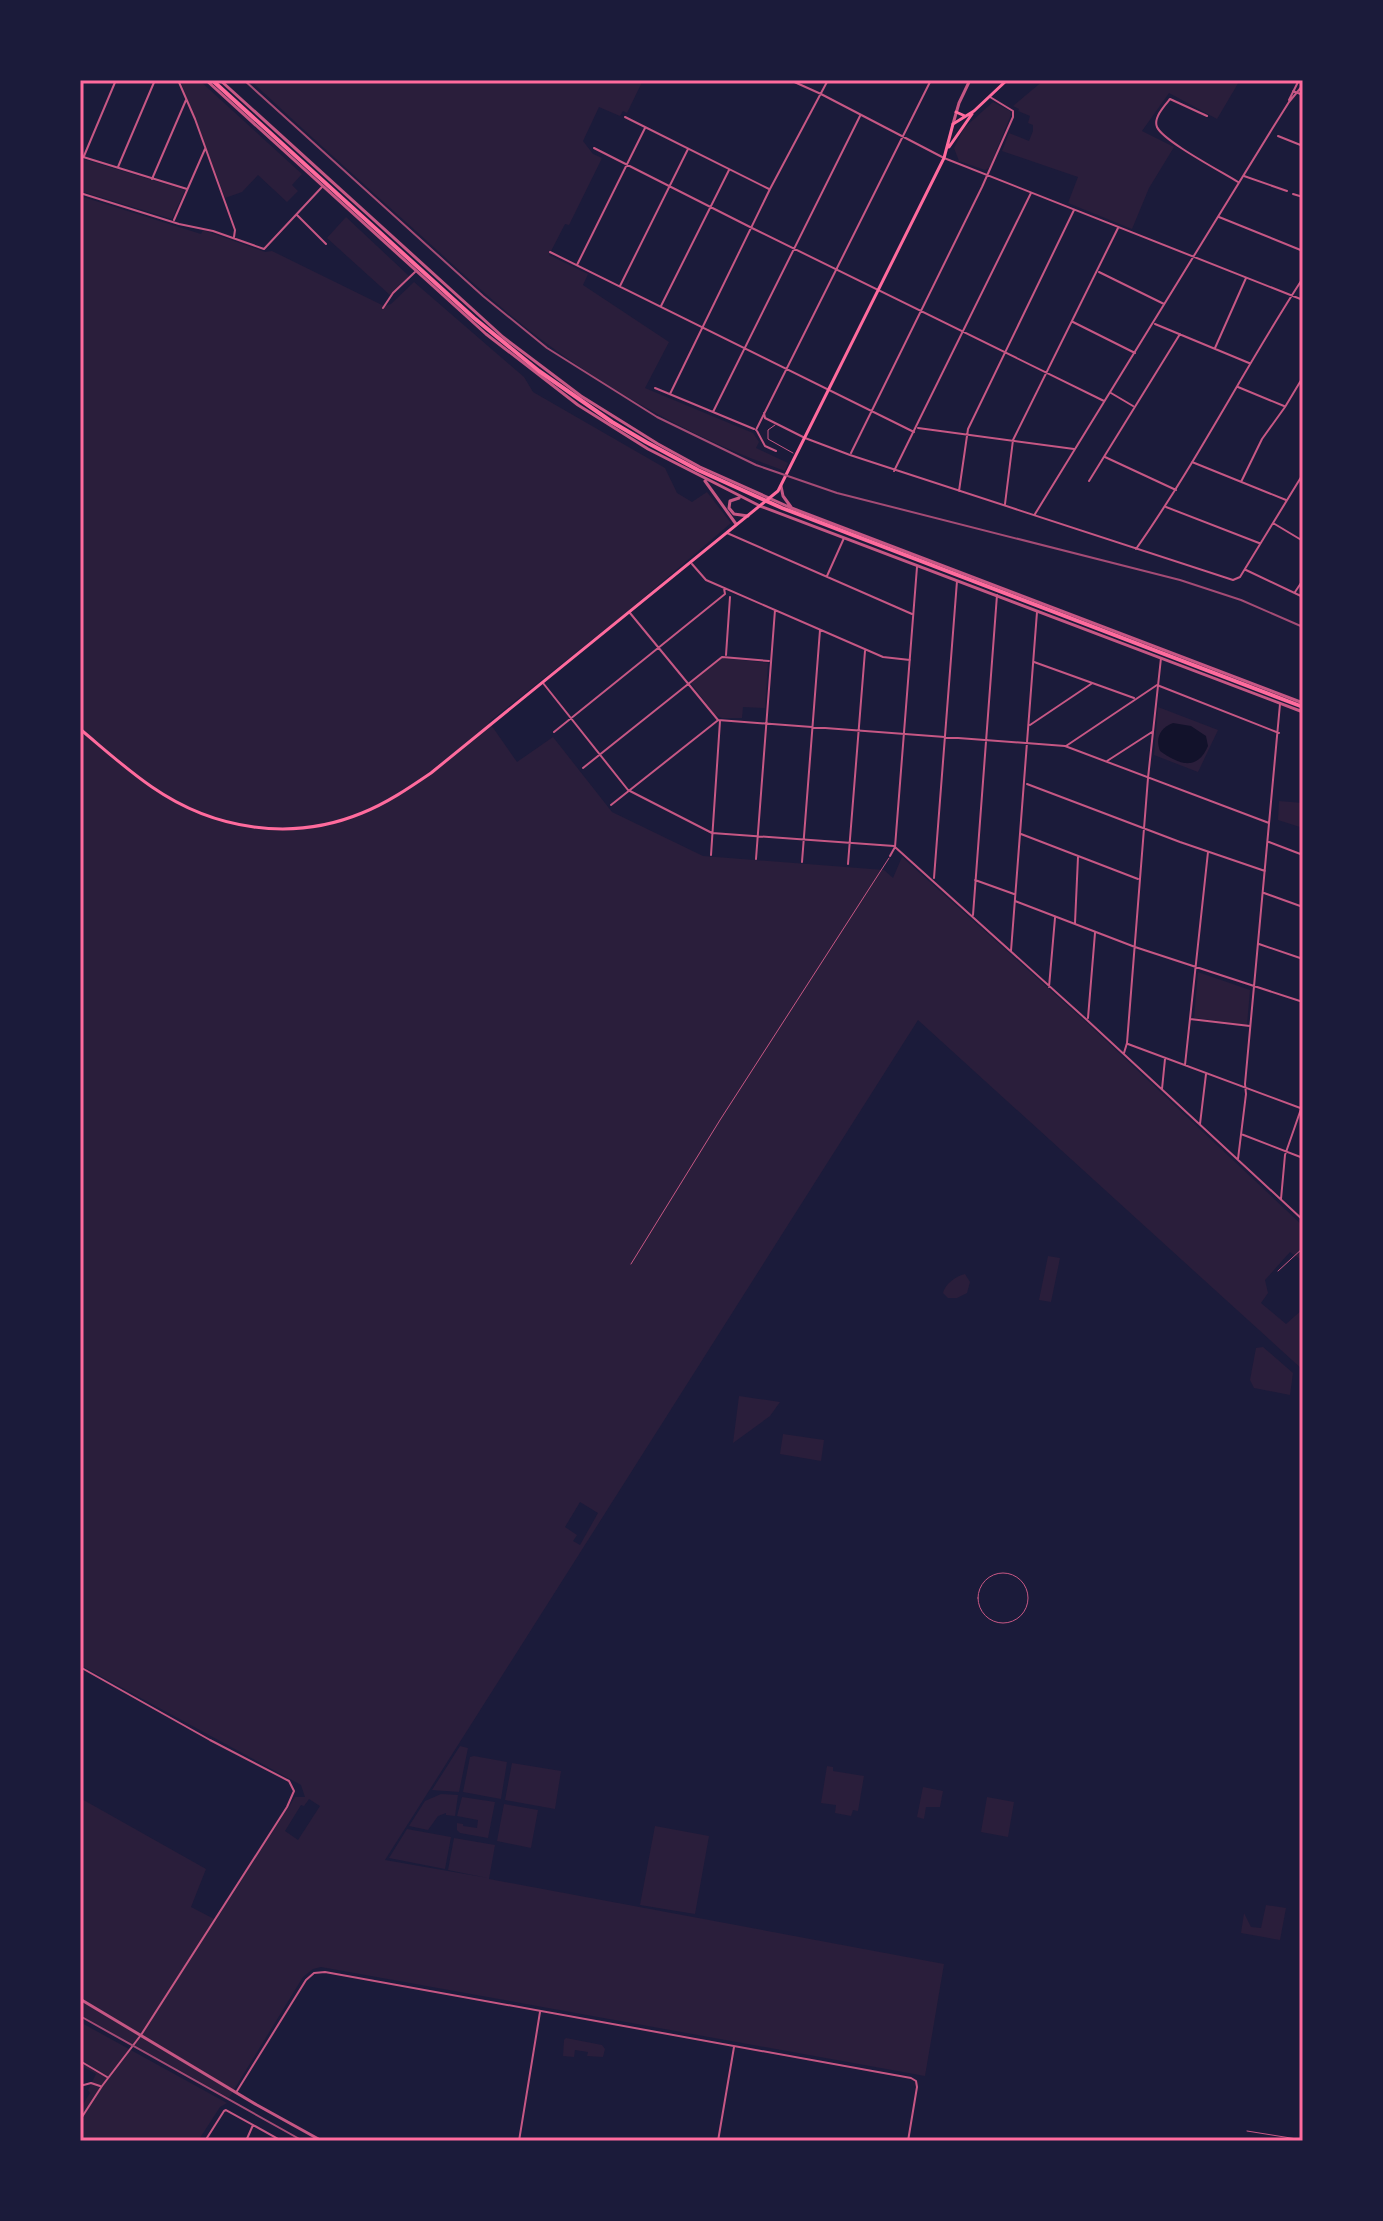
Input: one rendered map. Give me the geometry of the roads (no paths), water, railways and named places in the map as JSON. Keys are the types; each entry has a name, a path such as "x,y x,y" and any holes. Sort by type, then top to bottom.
{"main road":[{"path":"212,80 474,318 539,371 635,436 780,510 1303,707"},
{"path":"80,729 159,791 194,811 238,825 274,829 312,828 346,819 383,803 431,773 770,498 782,483 944,158 953,124 974,111 1007,80"},
{"path":"947,150 974,111"},
{"path":"956,112 969,115"}],"street":[{"path":"116,80 82,156 187,189"},
{"path":"117,168 155,80"},
{"path":"178,80 235,230 233,238"},
{"path":"206,80 486,334 546,382 633,440 742,498 780,510"},
{"path":"220,80 480,317 539,365 581,396 658,444 757,495 757,499 749,501"},
{"path":"790,80 944,158 1303,300"},
{"path":"670,394 770,189 828,80"},
{"path":"756,430 931,80"},
{"path":"953,124 970,80"},
{"path":"1033,516 1289,102 1299,80"},
{"path":"1289,102 1303,85"},
{"path":"1293,91 1303,95"},
{"path":"850,455 988,175 1013,114 1010,108 989,97"},
{"path":"152,179 187,99"},
{"path":"1207,116 1170,99 1156,124 1172,142 1239,183"},
{"path":"713,412 860,115"},
{"path":"625,117 770,189"},
{"path":"577,265 646,127"},
{"path":"1278,136 1303,146"},
{"path":"173,222 205,148"},
{"path":"594,148 1104,401"},
{"path":"620,286 688,148"},
{"path":"661,306 729,169"},
{"path":"1243,176 1287,191"},
{"path":"80,193 173,222 204,228 264,249 323,186"},
{"path":"894,471 1031,192"},
{"path":"1293,194 1303,197"},
{"path":"959,492 966,434 1075,209"},
{"path":"296,214 326,244"},
{"path":"1217,217 1303,251"},
{"path":"1005,506 1013,440 1118,227"},
{"path":"550,252 914,432"},
{"path":"383,308 393,293 416,271"},
{"path":"1098,271 1164,304"},
{"path":"1215,348 1246,277"},
{"path":"1136,550 1166,507 1303,278"},
{"path":"1072,322 1135,353"},
{"path":"1153,323 1250,363"},
{"path":"1089,481 1180,334"},
{"path":"1241,482 1262,439 1303,377"},
{"path":"1236,386 1285,407"},
{"path":"655,388 756,430 765,446 776,451"},
{"path":"1110,392 1134,407"},
{"path":"764,413 765,418 805,438 894,471 1231,580 1239,578 1245,570 1303,474"},
{"path":"916,428 1075,449"},
{"path":"1104,457 1176,490"},
{"path":"1192,462 1287,500"},
{"path":"703,478 737,525"},
{"path":"782,483 783,496 790,507"},
{"path":"751,493 1303,707"},
{"path":"742,498 731,499 728,506 734,514 748,516"},
{"path":"790,507 778,505 775,508 1280,703 1303,707"},
{"path":"1166,507 1260,543"},
{"path":"1273,523 1303,541"},
{"path":"727,533 913,614"},
{"path":"827,577 844,537"},
{"path":"691,563 706,580 736,594 889,659 910,660"},
{"path":"890,856 895,847 917,565"},
{"path":"1245,570 1303,597"},
{"path":"934,880 957,580"},
{"path":"1295,593 1303,580"},
{"path":"724,588 725,594 730,597"},
{"path":"554,732 725,594"},
{"path":"730,597 736,594"},
{"path":"973,917 997,595"},
{"path":"727,657 730,597"},
{"path":"756,859 775,610"},
{"path":"1011,951 1037,610"},
{"path":"630,613 719,720 711,855"},
{"path":"802,862 820,629"},
{"path":"848,864 865,649"},
{"path":"583,768 722,657 770,661"},
{"path":"1123,1054 1127,1043 1152,731 1161,658"},
{"path":"1033,662 1136,699"},
{"path":"543,683 628,790 712,833 895,847 1303,1220"},
{"path":"1029,725 1092,683"},
{"path":"1065,746 1157,685"},
{"path":"1157,685 1279,733"},
{"path":"1238,1160 1280,703"},
{"path":"611,805 719,720 1065,746 1269,823"},
{"path":"1106,762 1152,731"},
{"path":"1025,783 1266,871"},
{"path":"1020,833 1140,879"},
{"path":"1268,842 1303,855"},
{"path":"1185,1065 1208,852"},
{"path":"1075,924 1078,856"},
{"path":"975,880 1015,894"},
{"path":"1264,893 1303,907"},
{"path":"1015,901 1135,947 1303,1002"},
{"path":"1049,987 1055,917"},
{"path":"1087,1020 1095,932"},
{"path":"1259,944 1303,959"},
{"path":"1189,1019 1250,1026"},
{"path":"1127,1043 1302,1109"},
{"path":"1161,1090 1166,1058"},
{"path":"1200,1124 1206,1073"},
{"path":"1281,1200 1287,1152 1302,1109 1303,1091"},
{"path":"1241,1134 1303,1158"},
{"path":"80,1667 289,1781 294,1791 224,1908 141,2035 80,2120"},
{"path":"236,2092 306,1980 314,1973 325,1972 911,2078 916,2081 917,2087 908,2141"},
{"path":"80,1999 322,2141"},
{"path":"519,2141 541,2011"},
{"path":"718,2141 734,2045"},
{"path":"80,2061 108,2078"},
{"path":"80,2086 91,2083 102,2086"},
{"path":"205,2141 224,2111 282,2141"},
{"path":"246,2141 253,2125"}],"lane":[{"path":"777,425 772,425 768,430 768,439 796,455"},
{"path":"631,1264 890,856"},
{"path":"1278,1271 1303,1248"},
{"path":"1001,1572 1012,1574 1027,1589 1026,1608 1015,1620 995,1622 987,1618 980,1608 977,1596 980,1587 992,1575 1001,1572"},
{"path":"1247,2131 1303,2140"}],"railway":[{"path":"244,80 483,296 547,348 657,417 756,465 837,493 1180,580 1241,600 1303,627"},
{"path":"80,2016 303,2141"}]}
